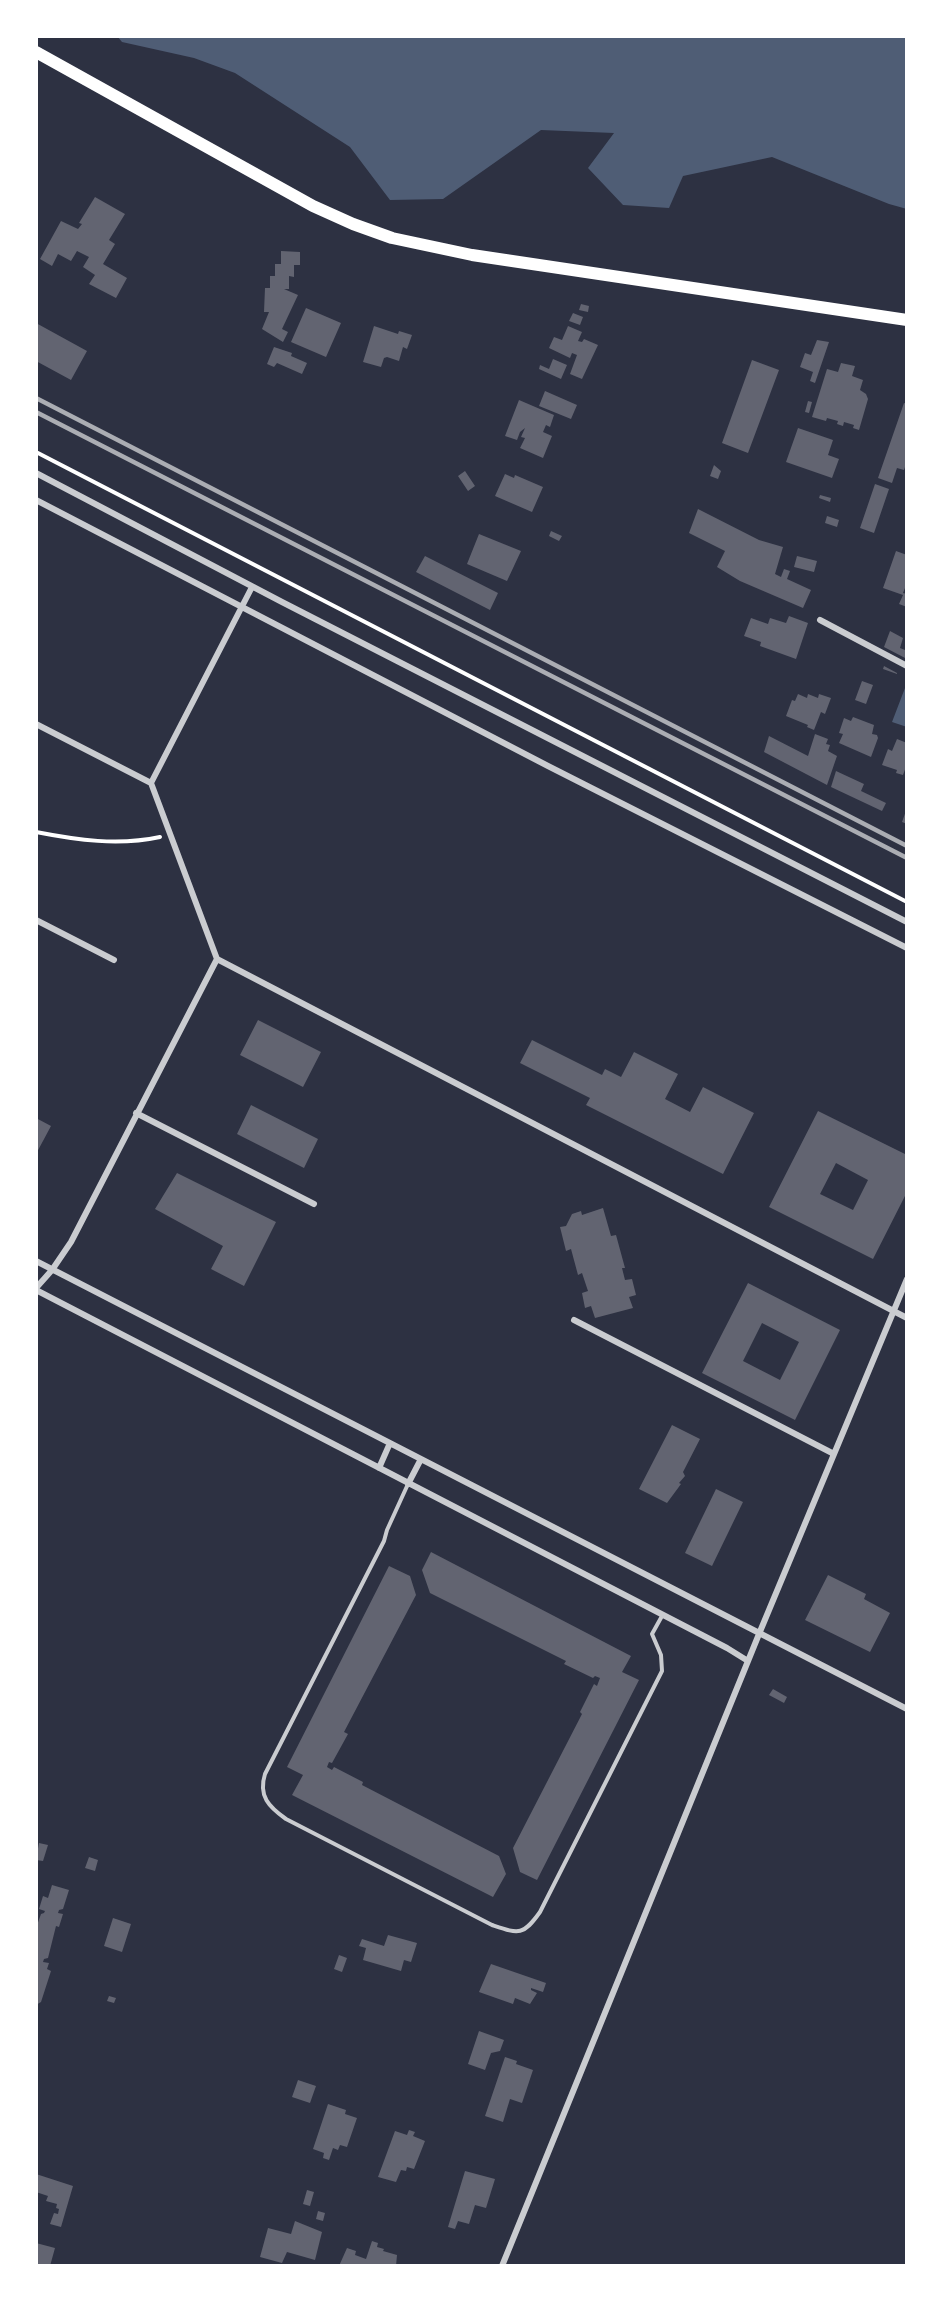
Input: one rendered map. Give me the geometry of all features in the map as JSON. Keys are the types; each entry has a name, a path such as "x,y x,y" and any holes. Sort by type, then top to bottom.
{"main road":[{"path":"36,52 313,206 353,225 392,238 472,255 907,320"}],"street":[{"path":"36,473 252,587 907,922"},
{"path":"36,500 548,766 907,948"},
{"path":"151,783 252,587"},
{"path":"820,620 907,666"},
{"path":"36,724 151,783 217,959 907,1318"},
{"path":"36,920 114,960"},
{"path":"217,959 71,1242 36,1289 748,1661"},
{"path":"136,1113 314,1204"},
{"path":"36,1261 907,1709"},
{"path":"502,2266 759,1634 907,1279"},
{"path":"574,1320 834,1454"},
{"path":"380,1468 390,1443"},
{"path":"408,1484 421,1459"}],"lane":[{"path":"408,1484 384,1541 265,1774 261,1785 264,1798 272,1809 286,1819 492,1925 518,1932 527,1929 540,1912 662,1671 661,1654 652,1634 662,1616"}],"path":[{"path":"36,452 907,902"},
{"path":"36,832 94,842 140,841 170,835"}],"water":[{"path":"117,36 907,36 907,209 889,204 772,157 683,176 669,208 623,205 588,168 614,133 541,130 443,199 390,200 350,147 235,73 194,58 122,42"},
{"path":"905,688 907,689 907,727 892,722"}],"building":[{"path":"95,197 125,214 109,240 115,244 103,264 127,278 116,298 89,284 95,275 83,267 89,257 77,251 71,261 58,254 52,266 40,259 61,221 78,229 82,224 79,223"},
{"path":"281,251 300,252 300,265 294,265 294,277 289,276 289,289 284,289 298,295 282,329 288,332 283,342 262,329 269,312 264,312 265,288 270,288 270,276 275,276 275,264 281,264"},
{"path":"581,304 589,306 588,312 579,310"},
{"path":"306,308 341,323 326,357 291,342"},
{"path":"573,313 583,317 580,325 569,321"},
{"path":"36,323 87,351 71,380 36,361"},
{"path":"374,326 398,334 399,331 412,335 407,349 403,347 399,361 384,358 381,367 363,362"},
{"path":"568,326 582,332 578,341 582,342 584,339 598,345 582,379 570,374 577,355 572,353 570,358 549,348 554,337 562,340"},
{"path":"817,340 829,342 815,383 810,381 813,372 800,367 805,353 811,355"},
{"path":"274,347 292,353 291,356 307,363 302,374 277,363 274,367 267,364"},
{"path":"553,359 567,365 561,379 539,369 540,365 549,369"},
{"path":"752,360 779,370 748,453 722,443"},
{"path":"841,363 855,366 852,376 863,380 860,390 866,394 868,399 859,430 853,428 854,425 844,422 843,426 837,424 838,421 827,418 826,421 812,417 827,369 838,372"},
{"path":"545,391 577,405 571,419 539,406"},
{"path":"519,400 554,415 550,427 546,425 543,432 552,436 543,458 520,448 525,438 521,437 525,428 520,432 517,440 505,436"},
{"path":"808,401 812,402 809,413 805,412"},
{"path":"904,403 907,404 907,461 904,470 897,468 892,483 878,478"},
{"path":"798,428 833,440 828,455 839,459 832,478 786,462"},
{"path":"714,465 721,471 718,479 710,476"},
{"path":"465,471 475,486 468,491 458,476"},
{"path":"505,474 514,478 515,475 543,487 532,512 495,496"},
{"path":"875,484 889,489 874,533 860,528"},
{"path":"820,495 831,498 830,502 819,498"},
{"path":"698,509 759,540 783,547 775,574 781,577 784,569 790,571 787,579 811,590 803,608 740,581 717,567 725,551 689,533"},
{"path":"827,516 839,520 837,527 825,523"},
{"path":"551,531 562,536 559,541 549,536"},
{"path":"479,534 521,551 507,581 467,564"},
{"path":"896,551 907,555 907,583 903,593 907,594 907,607 899,604 903,595 883,588"},
{"path":"425,556 498,593 490,610 416,572"},
{"path":"797,556 817,561 814,572 794,567"},
{"path":"789,616 808,623 796,659 760,646 761,642 744,636 751,618 768,624 770,618 786,623"},
{"path":"890,631 903,638 900,648 905,650 907,647 907,659 884,647"},
{"path":"884,666 897,673 897,674 883,669"},
{"path":"862,681 873,685 866,704 855,700"},
{"path":"798,694 807,698 808,694 818,698 819,694 831,698 825,714 821,712 814,730 786,716 792,700 795,701"},
{"path":"853,717 874,725 872,734 877,735 878,738 871,757 839,743 843,734 839,733 844,718 851,721"},
{"path":"815,734 828,739 826,744 830,745 828,751 837,756 827,785 764,752 769,736 808,756"},
{"path":"897,739 907,743 907,764 903,775 896,773 897,770 882,765 888,749 892,751"},
{"path":"836,771 864,784 861,791 886,803 882,811 831,787"},
{"path":"907,808 907,824 902,822"},
{"path":"258,1020 321,1052 303,1087 240,1055"},
{"path":"532,1040 602,1075 605,1069 621,1077 634,1052 678,1074 665,1099 690,1112 703,1087 754,1113 723,1174 586,1105 590,1098 520,1063"},
{"path":"251,1105 318,1139 304,1168 237,1134"},
{"path":"818,1111 907,1155 907,1192 873,1259 769,1207","holes":["836,1163 868,1180 853,1210 820,1194"]},
{"path":"36,1118 51,1126 36,1154"},
{"path":"177,1173 276,1222 244,1286 211,1269 223,1246 155,1209"},
{"path":"603,1208 611,1236 616,1235 625,1268 622,1268 625,1280 632,1279 636,1295 629,1297 633,1308 595,1318 591,1306 585,1308 582,1293 588,1291 582,1273 578,1275 571,1249 566,1251 560,1227 566,1226 572,1214 581,1211 582,1215"},
{"path":"748,1283 840,1330 795,1420 702,1373","holes":["762,1323 799,1342 780,1380 743,1361"]},
{"path":"672,1425 700,1439 683,1472 685,1476 679,1483 681,1484 667,1503 639,1489"},
{"path":"716,1489 743,1502 712,1566 685,1553"},
{"path":"431,1552 631,1656 622,1672 639,1680 537,1880 520,1872 513,1848 582,1714 580,1712 594,1684 597,1686 600,1678 595,1676 593,1678 564,1664 566,1661 430,1593 422,1570"},
{"path":"389,1566 410,1576 416,1595 344,1732 348,1734 332,1763 329,1762 327,1767 332,1770 334,1767 363,1782 362,1785 499,1856 506,1874 493,1897 292,1795 303,1775 287,1767"},
{"path":"828,1575 866,1594 864,1599 890,1613 870,1652 805,1620"},
{"path":"773,1689 787,1697 784,1703 769,1695"},
{"path":"39,1843 48,1845 43,1861 36,1860"},
{"path":"89,1857 98,1860 95,1871 85,1868"},
{"path":"52,1885 69,1890 63,1909 58,1913 63,1914 59,1927 56,1926 48,1958 43,1962 49,1963 47,1969 51,1971 41,2002 36,2005 36,1928 41,1914 45,1911 39,1909 43,1896 48,1898"},
{"path":"113,1918 131,1924 122,1952 104,1946"},
{"path":"388,1935 417,1943 411,1962 404,1960 401,1971 363,1960 366,1948 359,1946 362,1939 384,1946"},
{"path":"339,1955 347,1958 342,1972 334,1969"},
{"path":"491,1964 546,1983 543,1992 531,1988 537,1993 530,2004 515,1998 513,2004 479,1992"},
{"path":"109,1996 116,1998 114,2003 107,2001"},
{"path":"479,2031 504,2040 500,2051 491,2053 485,2070 468,2064"},
{"path":"505,2057 533,2070 522,2103 510,2099 503,2122 485,2116"},
{"path":"298,2080 316,2086 310,2103 292,2097"},
{"path":"328,2104 346,2110 345,2114 357,2118 347,2147 340,2145 338,2150 333,2148 329,2160 323,2158 324,2153 313,2149"},
{"path":"409,2130 415,2132 413,2136 425,2141 414,2169 407,2167 406,2171 401,2170 396,2182 378,2177 395,2131 407,2135"},
{"path":"465,2171 495,2179 486,2208 475,2205 469,2224 458,2221 455,2229 448,2227"},
{"path":"36,2174 73,2186 61,2227 50,2224 54,2213 58,2214 59,2209 56,2208 57,2204 46,2201 48,2196 36,2192"},
{"path":"307,2190 314,2192 310,2206 303,2204"},
{"path":"318,2211 325,2213 323,2221 316,2219"},
{"path":"295,2221 322,2232 315,2260 287,2252 282,2263 260,2257 268,2228 291,2234"},
{"path":"372,2241 378,2243 377,2247 384,2249 383,2251 397,2255 396,2266 339,2266 347,2248 356,2251 355,2255 366,2259"},
{"path":"36,2243 55,2248 50,2266 36,2266"}],"railway":[{"path":"36,398 907,846"},
{"path":"36,412 907,858"}]}
